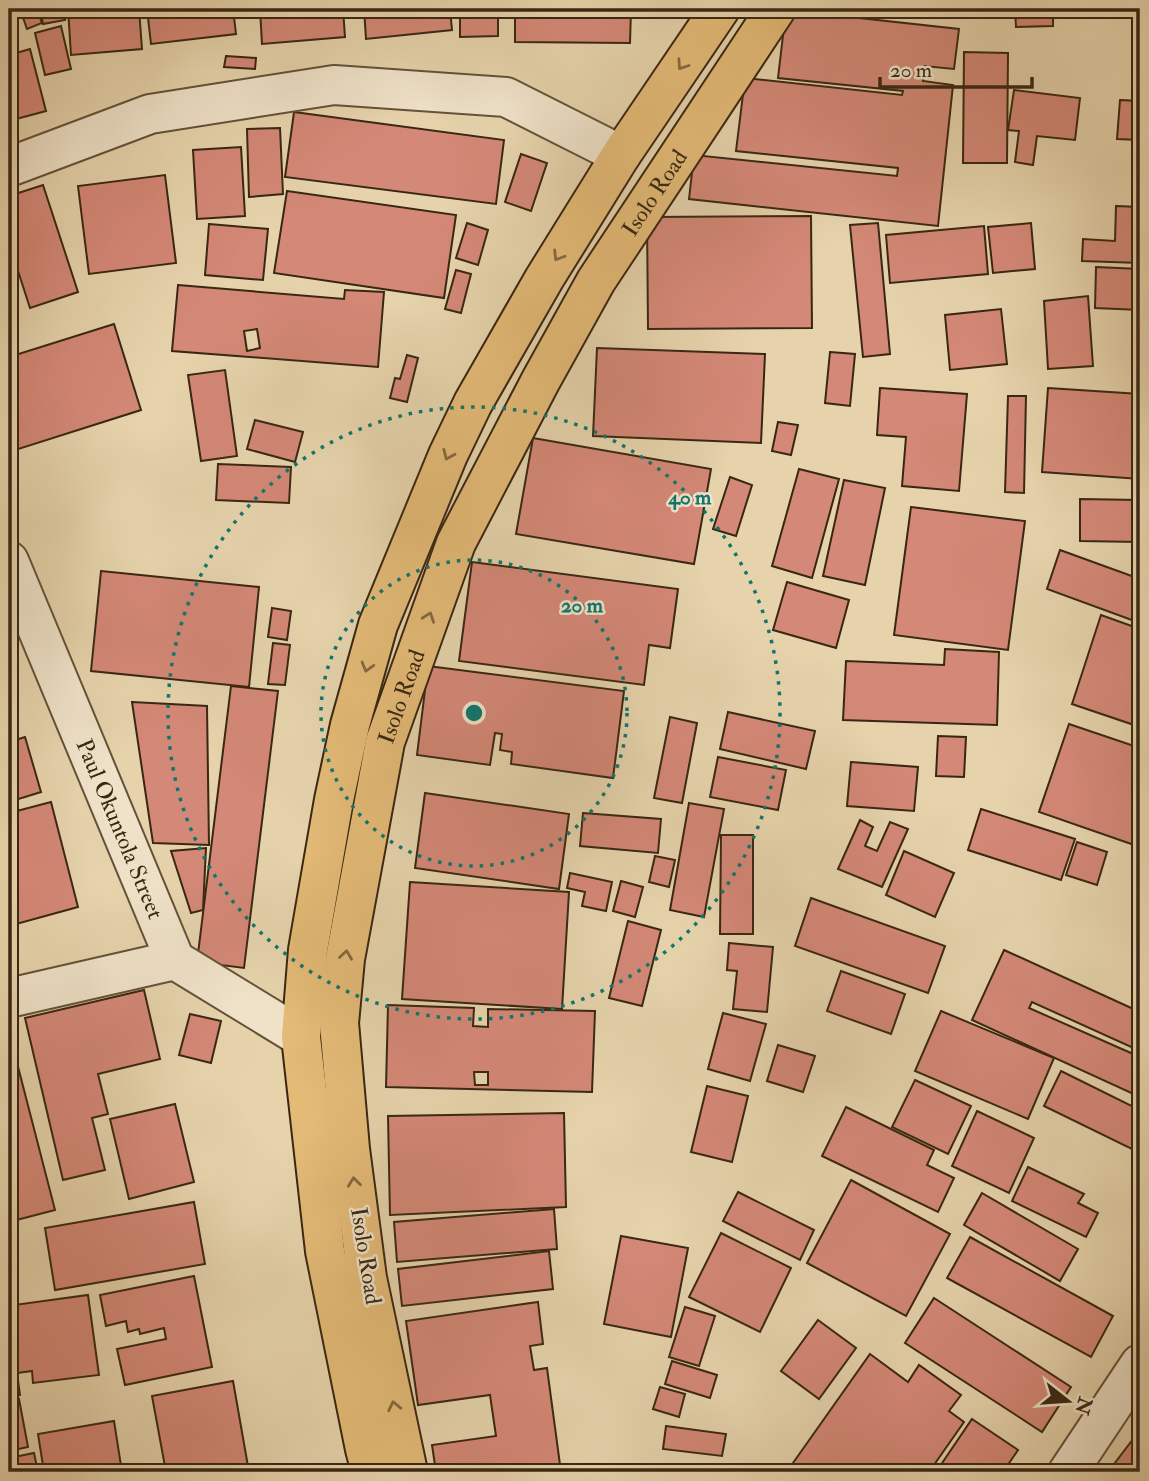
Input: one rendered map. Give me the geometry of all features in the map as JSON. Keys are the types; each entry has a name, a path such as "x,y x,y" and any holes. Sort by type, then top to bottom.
{"main road":[{"name":"Isolo Road","path":"371,1472 325,1251 301,1037 308,950 334,800 351,725 378,625 448,455 473,403 544,279 621,155 720,9"},
{"name":"Isolo Road","path":"408,1472 367,1279 350,1149 339,1023 345,959 385,742 456,543 541,380 596,281 776,9"}],"street":[{"path":"9,167 150,114 334,85 506,97 621,155"},
{"name":"Paul Okuntola Street","path":"9,561 175,960"},
{"path":"9,998 175,960 301,1037"},
{"path":"1068,1472 1140,1364"}],"building":[{"path":"9,9 18,31 9,34"},
{"path":"20,9 37,9 42,23 27,29"},
{"path":"40,9 63,9 65,20 43,24"},
{"path":"68,9 139,9 142,49 71,55"},
{"path":"147,9 233,9 236,34 151,44"},
{"path":"260,9 343,9 345,37 262,44"},
{"path":"364,9 450,9 452,30 366,39"},
{"path":"460,9 498,9 498,36 460,37"},
{"path":"515,9 631,9 630,43 515,42"},
{"path":"634,9 660,9 659,15 634,12"},
{"path":"1015,9 1053,9 1053,26 1016,27"},
{"path":"786,10 959,29 954,69 924,66 923,81 953,85 938,226 689,199 694,155 897,176 898,168 736,151 745,78 902,95 903,91 778,78"},
{"path":"61,26 71,69 45,75 35,33"},
{"path":"30,49 46,111 9,121 9,55"},
{"path":"964,52 1008,53 1007,163 963,163"},
{"path":"226,56 256,58 255,69 224,67"},
{"path":"1014,90 1080,98 1075,140 1037,136 1033,165 1015,162 1019,131 1008,130"},
{"path":"1120,100 1140,101 1140,140 1117,139"},
{"path":"294,112 504,140 496,204 285,177"},
{"path":"280,128 283,194 249,197 247,129"},
{"path":"241,147 245,216 197,219 193,150"},
{"path":"521,154 547,163 531,211 505,202"},
{"path":"165,175 176,263 89,274 78,186"},
{"path":"43,185 78,292 30,308 9,243 9,196"},
{"path":"287,191 456,215 444,298 274,273"},
{"path":"1116,206 1140,207 1140,263 1082,261 1083,239 1115,241"},
{"path":"811,216 812,328 648,329 647,217"},
{"path":"467,223 488,230 478,265 456,258"},
{"path":"878,223 890,354 863,357 850,225"},
{"path":"1031,223 1035,269 993,273 988,227"},
{"path":"209,224 268,229 263,280 205,275"},
{"path":"984,226 988,274 890,283 886,235"},
{"path":"1096,267 1140,269 1140,310 1095,308"},
{"path":"456,270 471,274 461,313 445,309"},
{"path":"178,285 344,299 345,290 384,292 378,367 172,351","holes":["257,329 260,348 247,351 244,331"]},
{"path":"1088,296 1093,366 1048,369 1044,301"},
{"path":"1001,309 1007,364 950,370 945,315"},
{"path":"1136,323 1140,323 1140,386 1134,386"},
{"path":"114,324 141,410 9,452 9,357"},
{"path":"597,348 765,354 761,443 593,436"},
{"path":"830,352 855,354 850,406 825,403"},
{"path":"407,355 418,358 407,402 390,398 395,378 400,379"},
{"path":"225,370 237,456 201,461 188,375"},
{"path":"880,388 967,394 959,491 902,486 906,437 877,435"},
{"path":"1048,388 1140,394 1140,479 1042,472"},
{"path":"1008,396 1026,396 1024,493 1005,492"},
{"path":"255,420 303,432 295,462 247,449"},
{"path":"778,422 798,425 791,455 772,451"},
{"path":"533,438 711,469 694,564 516,534"},
{"path":"218,464 291,467 289,503 216,500"},
{"path":"799,469 839,479 812,578 772,566"},
{"path":"730,477 752,485 736,536 713,529"},
{"path":"844,480 885,488 865,585 823,576"},
{"path":"1080,499 1140,500 1140,542 1080,541"},
{"path":"911,507 1025,521 1008,650 894,635"},
{"path":"1060,550 1140,579 1140,623 1047,589"},
{"path":"472,562 678,589 670,648 649,645 644,685 459,661"},
{"path":"101,571 259,587 249,687 91,671"},
{"path":"787,582 849,600 836,648 773,630"},
{"path":"272,608 291,611 287,640 268,637"},
{"path":"1101,615 1140,629 1140,727 1072,704"},
{"path":"273,643 290,645 285,685 268,684"},
{"path":"945,649 999,652 997,725 843,720 846,661 944,665"},
{"path":"428,666 624,691 613,778 511,764 512,752 500,750 502,734 495,733 490,765 417,755"},
{"path":"231,686 278,691 244,968 197,962"},
{"path":"132,702 207,706 209,845 153,843"},
{"path":"728,712 815,731 806,769 720,749"},
{"path":"670,717 697,723 682,803 654,798"},
{"path":"1069,724 1140,748 1140,847 1039,812"},
{"path":"938,736 966,737 964,777 936,776"},
{"path":"25,737 41,792 9,802 9,742"},
{"path":"718,757 786,770 778,810 710,797"},
{"path":"851,762 918,767 914,811 847,806"},
{"path":"425,793 569,814 559,889 415,868"},
{"path":"51,802 78,907 9,926 9,813"},
{"path":"689,803 724,809 704,917 670,910"},
{"path":"981,809 1075,839 1061,880 968,850"},
{"path":"583,813 661,819 658,853 580,846"},
{"path":"860,820 873,827 865,846 877,851 890,822 908,829 882,887 838,869"},
{"path":"721,835 753,835 753,934 720,934"},
{"path":"1077,842 1107,852 1097,885 1066,875"},
{"path":"206,848 203,910 191,913 171,851"},
{"path":"904,851 954,873 935,917 886,895"},
{"path":"655,856 675,860 669,887 649,882"},
{"path":"570,873 612,882 606,911 582,906 585,892 567,888"},
{"path":"621,881 643,887 635,917 613,911"},
{"path":"410,882 569,892 562,1009 402,999"},
{"path":"811,898 945,946 928,993 795,946"},
{"path":"628,921 661,930 642,1006 609,998"},
{"path":"729,943 773,947 767,1012 733,1009 737,971 727,970"},
{"path":"1004,950 1140,1012 1140,1051 1032,1002 1029,1008 1140,1057 1140,1097 972,1020"},
{"path":"841,971 905,994 891,1034 827,1011"},
{"path":"144,990 160,1059 98,1074 108,1114 92,1118 105,1170 63,1180 25,1018"},
{"path":"388,1005 474,1008 473,1026 488,1027 488,1009 595,1011 592,1092 386,1087","holes":["474,1072 488,1072 488,1085 475,1085"]},
{"path":"941,1011 1054,1058 1028,1119 915,1071"},
{"path":"723,1013 766,1024 750,1081 708,1069"},
{"path":"190,1014 221,1021 211,1063 179,1055"},
{"path":"778,1045 815,1056 803,1092 767,1081"},
{"path":"16,1059 55,1210 9,1222 9,1061"},
{"path":"1061,1071 1140,1110 1140,1153 1044,1106"},
{"path":"915,1080 971,1106 948,1154 892,1127"},
{"path":"707,1086 748,1096 732,1162 691,1152"},
{"path":"175,1104 194,1182 129,1199 110,1119"},
{"path":"846,1107 934,1150 927,1165 954,1178 938,1212 822,1156"},
{"path":"977,1111 1034,1138 1009,1193 952,1166"},
{"path":"564,1113 566,1207 390,1215 388,1116"},
{"path":"1028,1167 1084,1194 1078,1203 1098,1213 1086,1237 1012,1201"},
{"path":"851,1180 950,1234 906,1316 807,1263"},
{"path":"738,1192 814,1230 800,1260 723,1221"},
{"path":"982,1193 1078,1249 1060,1281 964,1225"},
{"path":"194,1202 205,1264 55,1290 45,1228"},
{"path":"554,1209 557,1249 397,1262 394,1222"},
{"path":"721,1233 791,1268 760,1332 689,1297"},
{"path":"621,1236 688,1248 671,1337 604,1324"},
{"path":"970,1237 1113,1316 1091,1357 947,1278"},
{"path":"549,1251 553,1289 402,1306 398,1269"},
{"path":"9,1271 15,1305 88,1295 99,1375 33,1383 32,1371 17,1373 20,1395 9,1397"},
{"path":"194,1276 212,1367 125,1385 117,1349 166,1339 164,1328 140,1334 139,1329 128,1332 126,1321 106,1326 100,1295"},
{"path":"934,1298 1071,1387 1042,1432 905,1343"},
{"path":"538,1302 543,1344 530,1346 534,1370 547,1368 561,1472 436,1472 432,1445 496,1436 490,1395 418,1405 406,1321"},
{"path":"685,1307 715,1316 699,1366 669,1357"},
{"path":"818,1320 856,1348 819,1399 781,1371"},
{"path":"870,1354 908,1382 919,1365 961,1395 949,1411 964,1422 929,1472 805,1472 793,1463"},
{"path":"672,1361 717,1375 710,1398 665,1384"},
{"path":"233,1381 249,1472 166,1472 152,1396"},
{"path":"660,1387 685,1394 679,1417 653,1409"},
{"path":"19,1399 28,1447 9,1451 9,1401"},
{"path":"972,1419 1018,1450 1003,1472 936,1472"},
{"path":"114,1421 122,1472 44,1472 38,1434"},
{"path":"666,1426 726,1434 722,1456 663,1449"},
{"path":"1140,1430 1140,1472 1108,1472"},
{"path":"34,1453 38,1472 9,1472 9,1458"}]}
